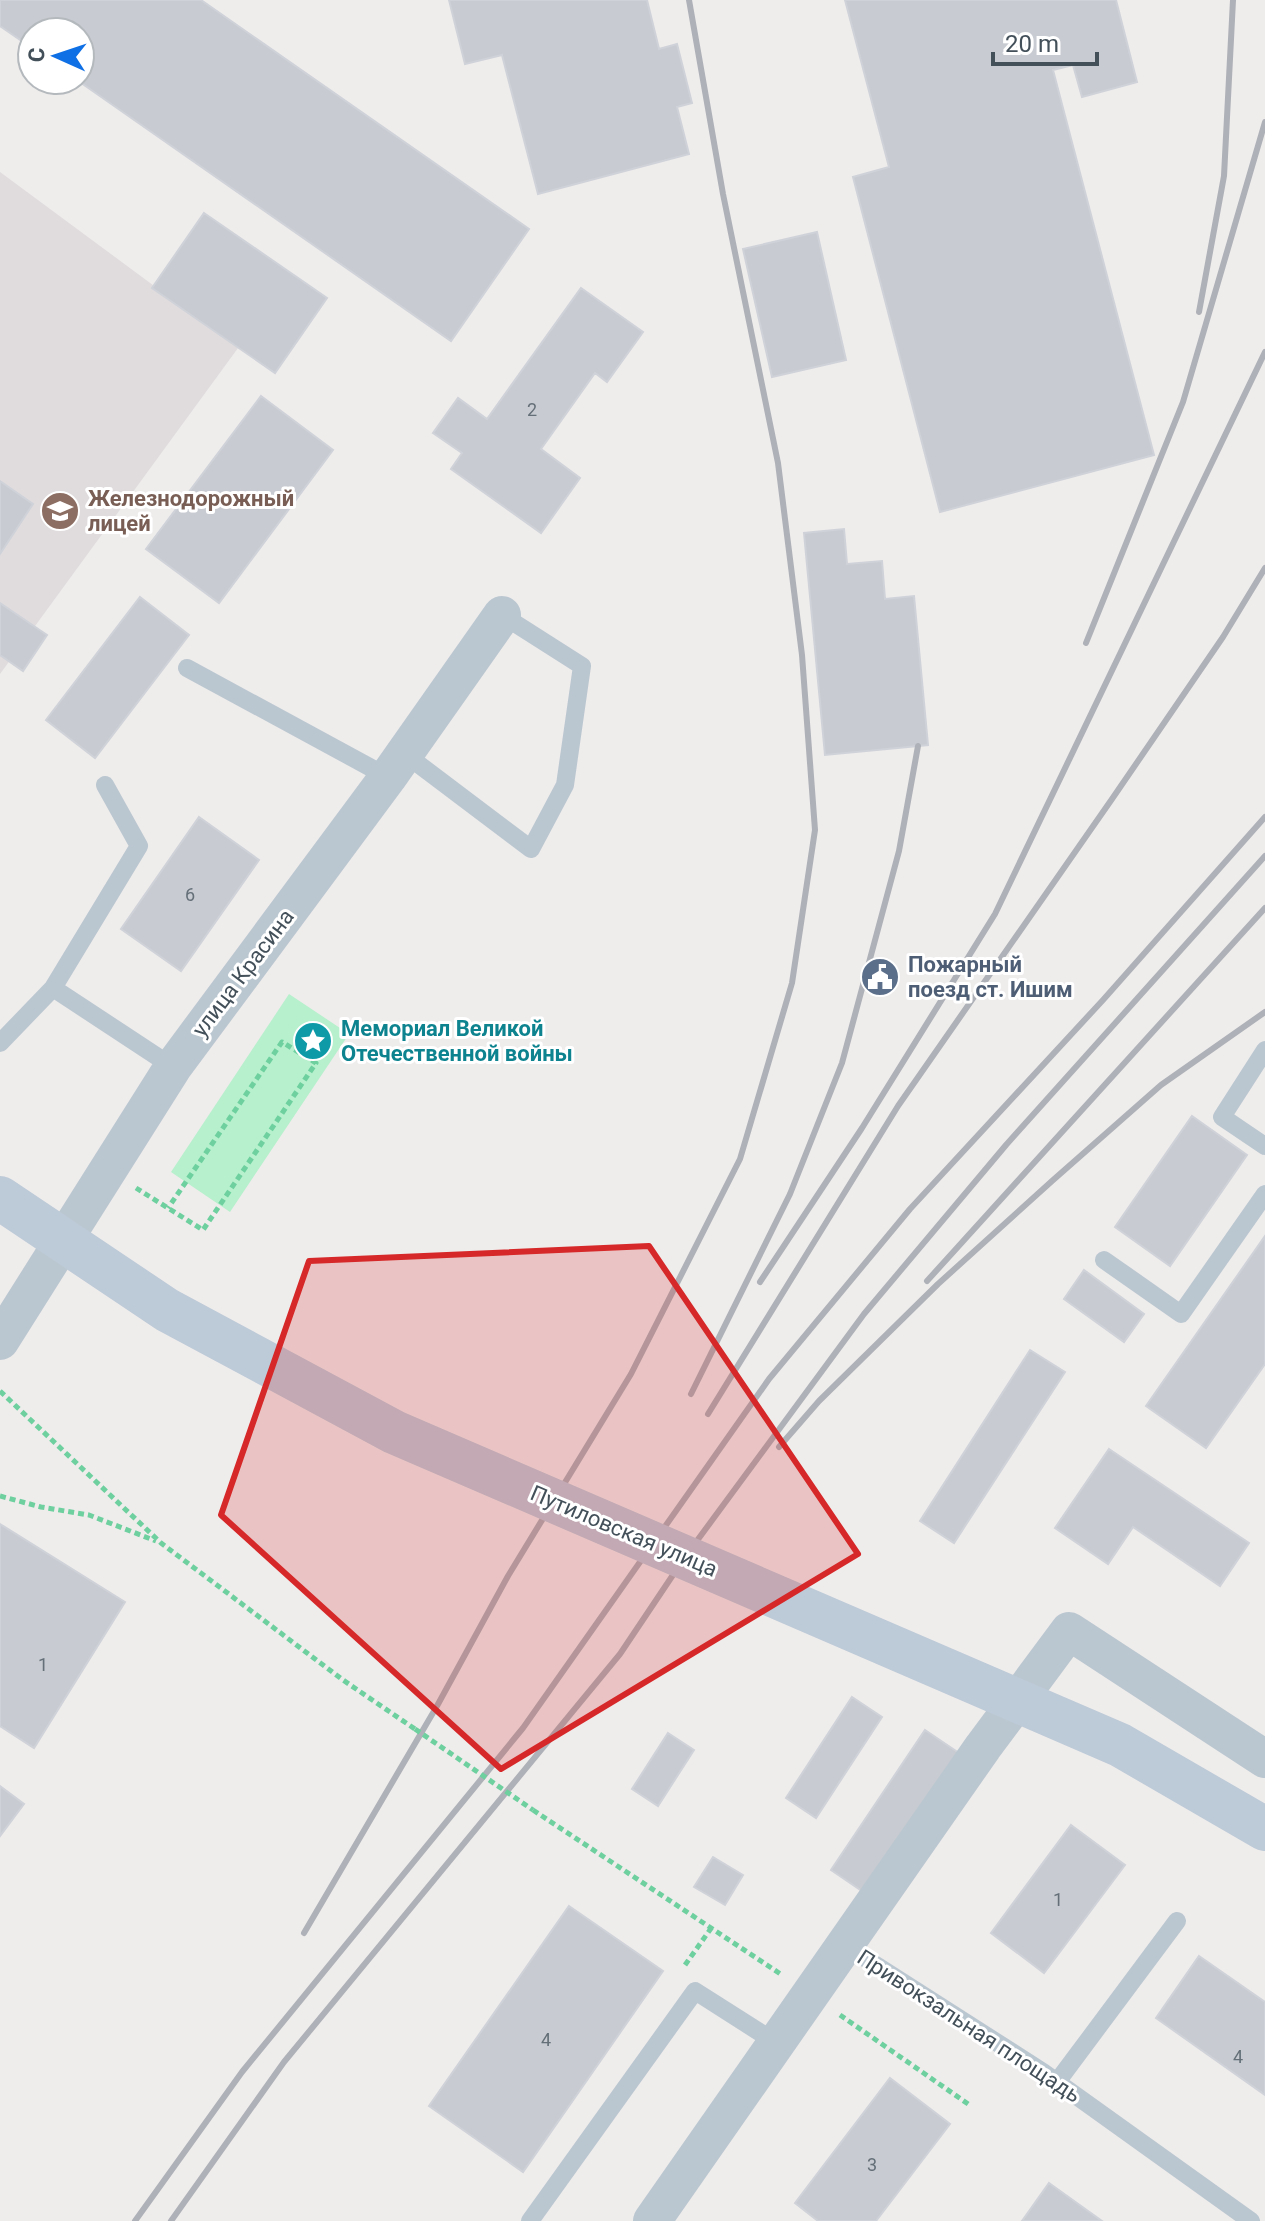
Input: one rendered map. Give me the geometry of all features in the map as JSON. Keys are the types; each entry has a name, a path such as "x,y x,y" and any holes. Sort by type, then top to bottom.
{"main road":[{"name":"Путиловская улица","path":"0,1198 167,1310 394,1432 1120,1745 1265,1829"}],"street":[{"name":"улица Красина","path":"6,1320 108,1171 173,1067 396,765 502,615"},
{"path":"843,1944 1069,1631 1265,1759"},
{"name":"Привокзальная площадь","path":"652,2221 843,1944"}],"lane":[{"path":"187,668 396,765 531,849 565,785 582,666 502,615"},
{"path":"0,1043 53,988 139,846 105,785"},
{"path":"53,988 173,1067"},
{"path":"1265,1050 1222,1117 1265,1146"},
{"path":"1104,1260 1181,1314 1265,1194"},
{"path":"1057,2082 1177,1921"},
{"name":"Привокзальная площадь","path":"843,1944 1057,2082 1251,2221"},
{"path":"530,2221 695,1991 775,2042"}],"path":[{"path":"108,1171 203,1230 316,1063 282,1042 168,1208"},
{"path":"0,1391 161,1543 343,1680 712,1927 971,2106"},
{"path":"0,1496 89,1515 161,1543"}],"highlighted area":[{"path":"649,1246 858,1554 501,1769 221,1515 309,1261"}],"shaded area":[{"name":"Железнодорожный лицей","path":"0,172 238,348 0,674"}],"green space":[{"path":"289,994 349,1034 230,1212 171,1172"}],"building":[{"path":"0,0 201,0 529,229 451,341 96,93 96,16 16,16 16,37 0,26"},
{"path":"449,0 647,0 659,49 677,44 692,103 677,107 689,154 538,194 502,55 465,64"},
{"path":"845,0 1116,0 1137,82 1082,97 1073,65 1053,70 1154,455 940,512 853,177 889,167"},
{"path":"204,213 327,298 275,373 152,288"},
{"path":"817,232 846,360 772,377 743,249"},
{"path":"581,288 643,332 607,382 595,373 541,449 580,478 541,533 451,469 462,453 433,433 458,398 487,419"},
{"path":"261,396 333,450 219,603 146,549"},
{"path":"0,481 33,504 0,554"},
{"path":"844,529 847,564 882,561 885,599 914,596 928,745 825,755 804,533"},
{"path":"140,597 189,635 95,758 46,720"},
{"path":"0,603 47,635 23,671 0,655"},
{"path":"199,817 259,860 181,971 121,929"},
{"path":"1192,1116 1247,1155 1170,1266 1115,1227"},
{"path":"1265,1236 1265,1364 1206,1448 1146,1406"},
{"path":"1084,1270 1144,1314 1124,1342 1064,1299"},
{"path":"1030,1350 1065,1372 954,1543 920,1521"},
{"path":"1109,1449 1249,1543 1220,1586 1133,1527 1108,1564 1055,1528"},
{"path":"0,1524 125,1602 34,1748 0,1726"},
{"path":"852,1697 882,1717 816,1818 786,1798"},
{"path":"925,1730 959,1753 865,1893 831,1870"},
{"path":"668,1733 694,1750 658,1806 632,1789"},
{"path":"0,1786 24,1804 0,1836"},
{"path":"1071,1825 1125,1865 1044,1973 991,1933"},
{"path":"713,1857 743,1875 725,1905 694,1887"},
{"path":"569,1906 663,1971 523,2172 429,2106"},
{"path":"1199,1956 1265,2002 1265,2095 1156,2018"},
{"path":"890,2078 950,2124 876,2221 818,2221 795,2203"},
{"path":"1049,2183 1102,2221 1022,2221"}],"railway":[{"path":"304,1933 437,1706 508,1576 631,1374 740,1159 792,983 815,830 802,655 778,463 723,194 689,0"},
{"path":"1199,312 1224,176 1233,0"},
{"path":"1086,643 1183,402 1265,122"},
{"path":"760,1282 862,1128 995,914 1265,352"},
{"path":"708,1414 898,1106 1223,637 1265,568"},
{"path":"691,1394 790,1194 842,1063 899,851 918,746"},
{"path":"135,2221 242,2072 523,1728 769,1379 910,1209 1103,1000 1265,817"},
{"path":"171,2221 284,2062 620,1654 685,1557 864,1314 1006,1145 1265,856"},
{"path":"927,1281 1265,908"},
{"path":"779,1447 819,1401 938,1284 1052,1181 1161,1085 1265,1012"}],"place":[{"name":"Железнодорожный лицей","path":"60,511"},
{"name":"Пожарный поезд ст. Ишим","path":"880,977"},
{"name":"Мемориал Великой Отечественной войны","path":"313,1041"}]}
